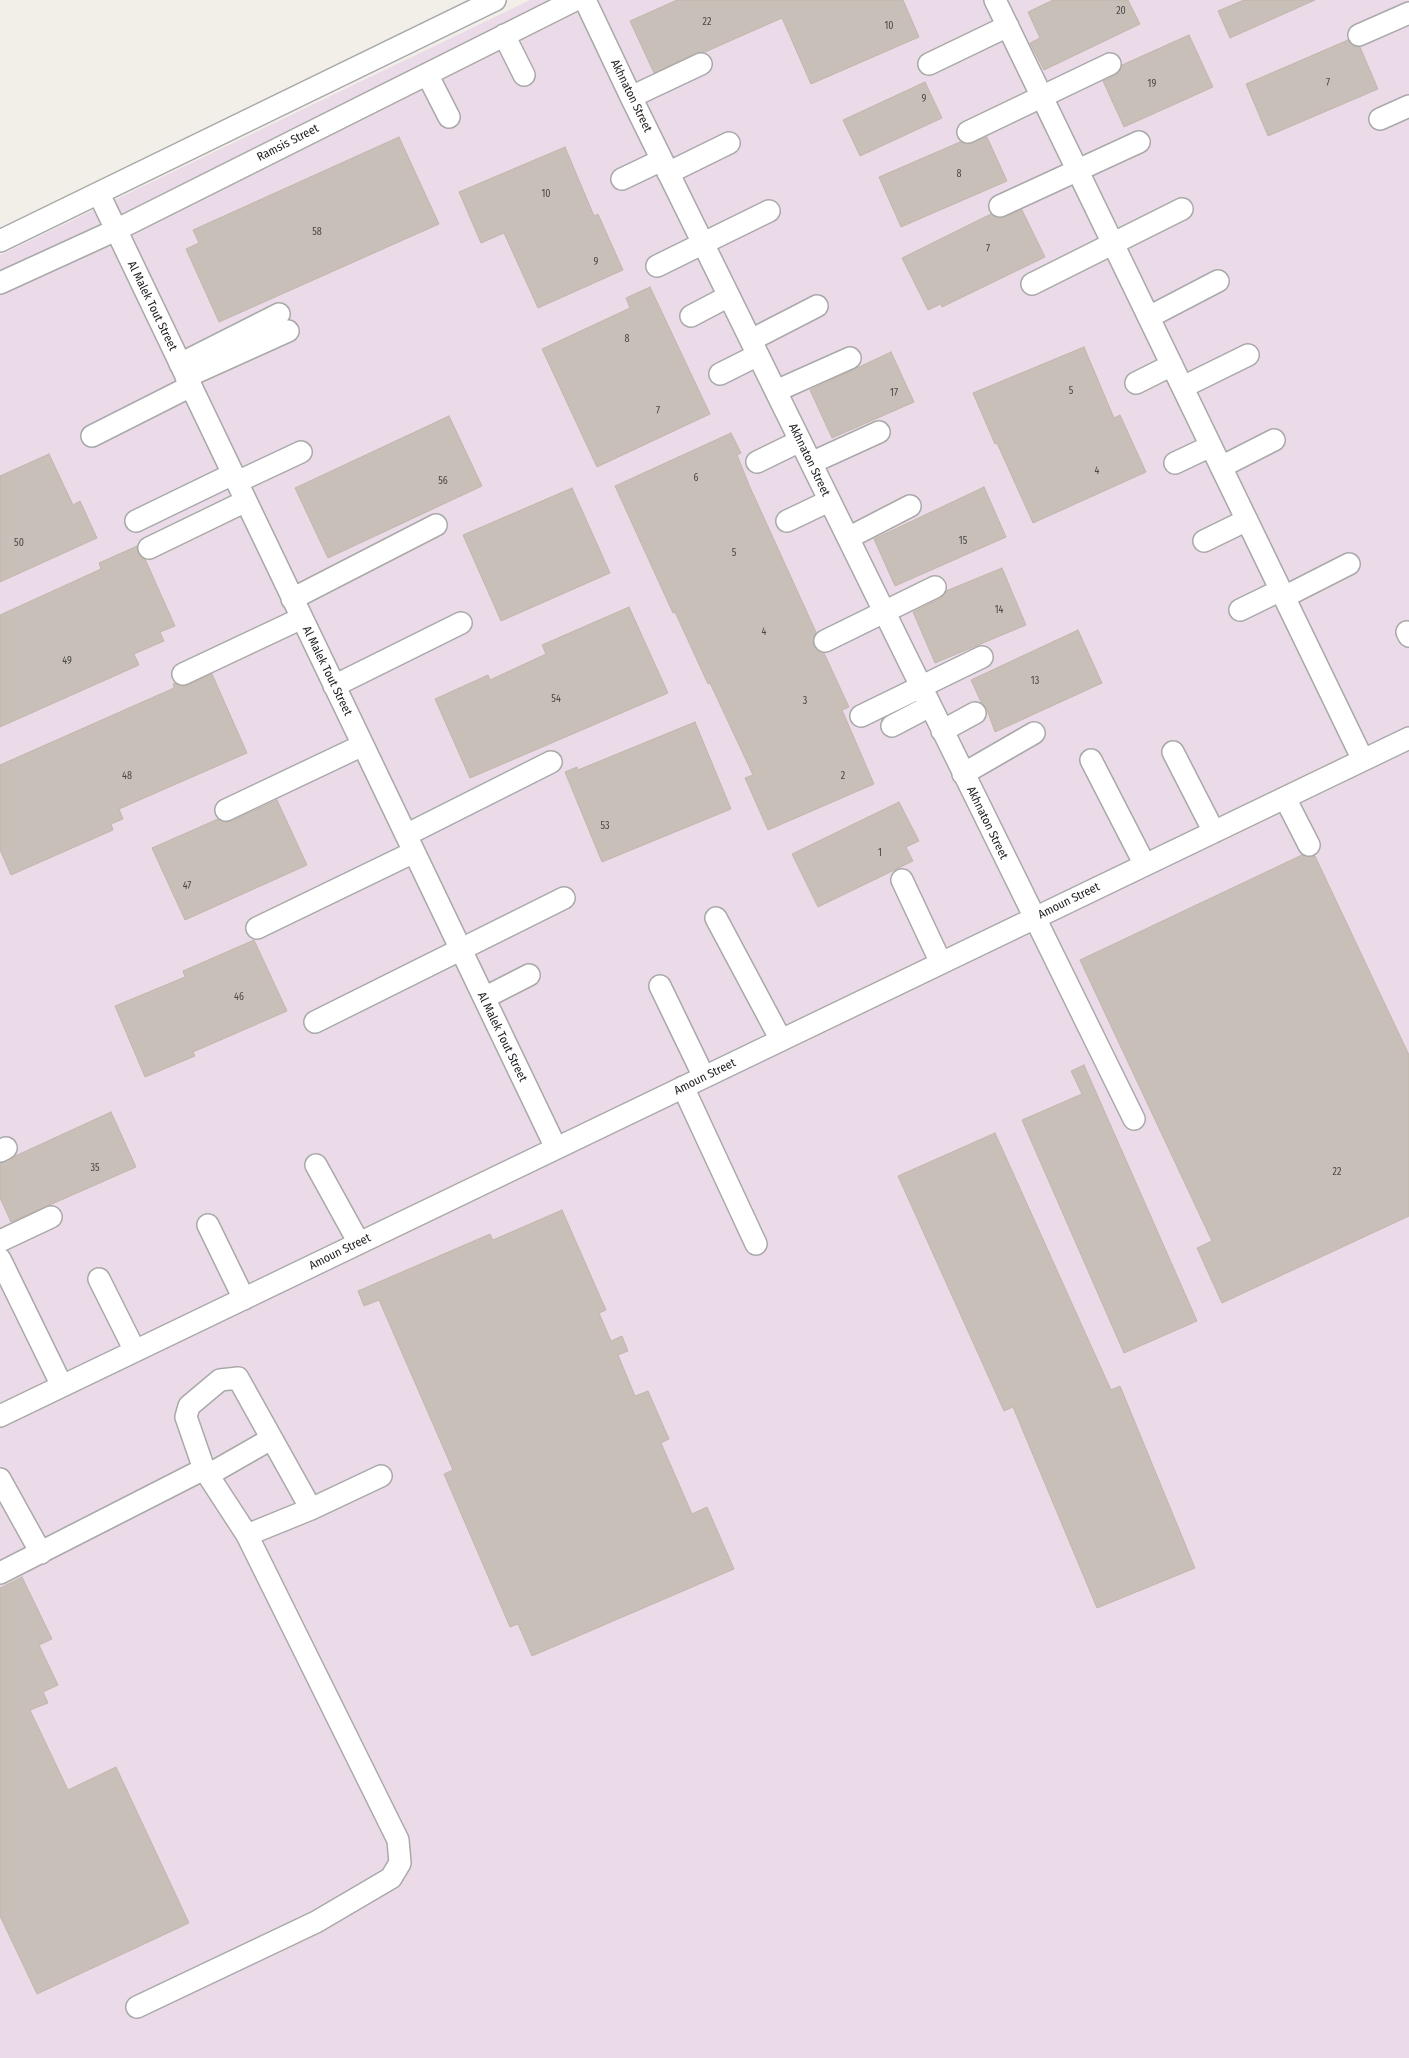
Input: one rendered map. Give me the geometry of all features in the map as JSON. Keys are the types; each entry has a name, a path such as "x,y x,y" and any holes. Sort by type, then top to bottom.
{"street":[{"path":"0,241 495,0"},
{"name":"Ramsis Street","path":"0,283 116,230 575,0"},
{"name":"Akhnaton Street","path":"585,0 665,167 1134,1119"},
{"path":"995,0 1363,760"},
{"path":"1359,36 1409,13"},
{"path":"929,64 1008,26"},
{"path":"504,35 524,74"},
{"path":"968,132 1039,91 1113,56"},
{"path":"631,97 701,64"},
{"path":"427,74 449,117"},
{"path":"1380,119 1409,106"},
{"path":"1000,206 1139,142"},
{"path":"622,179 665,167 730,143"},
{"name":"Al Malek Tout Street","path":"99,194 556,1148"},
{"path":"1032,284 1182,209"},
{"path":"657,266 769,210"},
{"path":"1148,317 1218,281"},
{"path":"691,316 729,296"},
{"path":"720,374 754,348 817,306"},
{"path":"92,436 186,376 284,322"},
{"path":"1183,387 1248,355"},
{"path":"776,391 850,358"},
{"path":"1136,383 1172,365"},
{"path":"811,463 880,432"},
{"path":"1221,467 1274,440"},
{"path":"757,462 800,441"},
{"path":"1175,463 1211,446"},
{"path":"136,521 301,452"},
{"path":"149,548 246,501"},
{"path":"787,521 829,501"},
{"path":"848,538 910,506"},
{"path":"1204,541 1247,520"},
{"path":"292,598 436,525"},
{"path":"1240,610 1349,564"},
{"path":"825,641 935,587"},
{"path":"183,674 302,618"},
{"path":"334,686 461,623"},
{"path":"861,716 982,657"},
{"path":"892,726 930,706"},
{"path":"942,731 975,713"},
{"path":"963,774 1034,733"},
{"name":"Amoun Street","path":"2,1409 62,1386 1409,738"},
{"path":"226,810 363,745"},
{"path":"1173,752 1214,832"},
{"path":"1091,760 1145,865"},
{"path":"258,928 551,762"},
{"path":"1285,798 1309,845"},
{"path":"902,880 941,963"},
{"path":"315,1022 564,898"},
{"path":"716,918 781,1040"},
{"path":"484,998 530,975"},
{"path":"660,986 704,1077"},
{"path":"683,1087 756,1244"},
{"path":"316,1166 359,1243"},
{"path":"0,1241 51,1216"},
{"path":"208,1225 244,1298"},
{"path":"0,1259 62,1386"},
{"path":"99,1279 135,1351"},
{"path":"137,2007 316,1922 391,1878 400,1863 398,1840 247,1535 206,1472 186,1417 188,1406 220,1380 238,1378 270,1439 311,1509"},
{"path":"0,1573 270,1439"},
{"path":"247,1535 311,1509 381,1476"},
{"path":"0,1479 40,1553"}],"shaded area":[{"path":"530,0 1409,0 1409,2058 0,2058 0,255"}],"building":[{"path":"677,0 903,0 919,37 811,84 782,18 705,52 696,53 654,73 630,21"},
{"path":"1053,0 1128,0 1140,24 1044,70 1030,43 1040,38 1028,12"},
{"path":"1244,0 1315,0 1230,38 1218,11"},
{"path":"1189,35 1213,87 1124,127 1103,81 1116,75 1122,65"},
{"path":"1348,40 1352,45 1360,47 1378,89 1268,136 1246,84"},
{"path":"925,82 942,118 860,156 843,120"},
{"path":"399,137 439,224 219,322 186,249 199,243 193,230"},
{"path":"987,137 1007,181 901,227 879,177 960,142 968,144"},
{"path":"565,147 594,216 598,214 623,270 538,308 504,233 481,243 459,192"},
{"path":"1022,210 1045,257 942,307 941,304 928,310 902,258 991,214 999,218"},
{"path":"650,287 710,414 597,467 542,349 630,308 626,298"},
{"path":"1084,347 1114,418 1120,415 1146,472 1033,523 973,393"},
{"path":"891,352 914,402 832,438 810,390"},
{"path":"449,416 482,486 328,558 295,488"},
{"path":"731,433 741,453 737,455 749,485 816,632 813,640 814,646 824,653 849,707 842,710 874,784 768,830 745,778 753,775 675,612 673,613 615,486"},
{"path":"49,454 73,505 80,501 97,538 0,582 0,476"},
{"path":"984,487 1006,537 895,586 874,539"},
{"path":"572,488 610,573 501,621 463,535"},
{"path":"137,546 138,553 145,559 175,626 160,632 164,641 134,654 139,665 0,727 0,615 101,569 99,563"},
{"path":"1002,568 1026,625 935,663 913,612 941,598 946,591"},
{"path":"629,607 668,693 470,778 435,699 488,675 490,680 546,654 542,645"},
{"path":"1078,630 1102,683 995,732 986,707 981,702 971,680"},
{"path":"212,674 247,753 119,809 123,819 111,824 113,830 11,875 0,850 0,765 174,688 173,684 175,683 181,686 188,685"},
{"path":"695,722 731,809 602,862 565,772 577,767 578,770"},
{"path":"277,800 307,865 185,920 152,848 218,819 225,822 231,821"},
{"path":"899,802 919,841 906,847 913,861 818,907 792,854"},
{"path":"1302,855 1315,856 1409,1055 1409,1216 1222,1303 1197,1248 1212,1241 1080,960"},
{"path":"254,940 287,1011 193,1052 195,1056 145,1077 115,1006 185,977 183,971"},
{"path":"1084,1065 1197,1321 1124,1353 1022,1120 1082,1094 1071,1071"},
{"path":"111,1112 136,1167 11,1222 0,1198 0,1163"},
{"path":"995,1133 1111,1390 1120,1386 1195,1568 1097,1608 1013,1407 1004,1411 898,1176"},
{"path":"562,1210 606,1310 599,1313 611,1341 622,1336 628,1351 618,1355 635,1396 648,1391 669,1439 661,1443 692,1514 707,1507 734,1569 532,1656 518,1624 510,1627 444,1474 453,1470 379,1300 364,1306 358,1291 490,1234 493,1240"},
{"path":"22,1577 52,1639 39,1645 58,1685 43,1692 48,1703 30,1710 68,1790 116,1767 189,1923 37,1994 0,1916 0,1588"}]}
